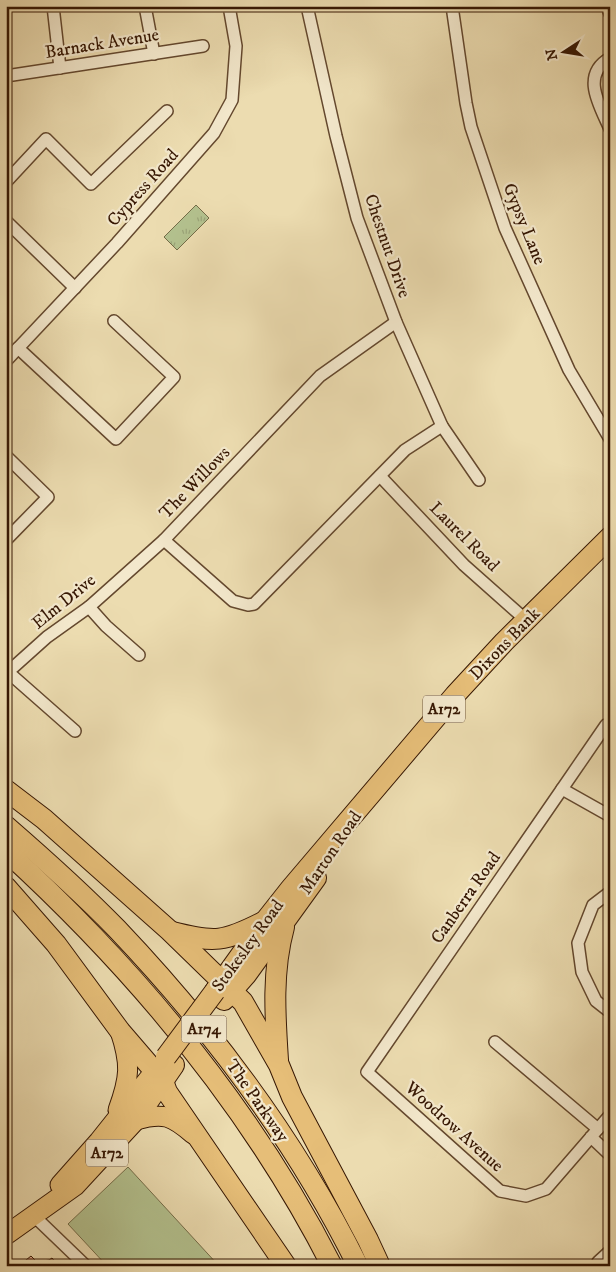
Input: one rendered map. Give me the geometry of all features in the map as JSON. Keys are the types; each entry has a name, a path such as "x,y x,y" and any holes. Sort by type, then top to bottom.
{"highway":[{"name":"Dixons Bank","path":"366,801 455,695 526,620 610,537"},
{"name":"A172","path":"6,790 44,819 170,931 223,991"},
{"name":"Marton Road","path":"223,991 246,975 287,918 297,892 350,829 366,801"},
{"name":"The Parkway","path":"6,826 52,866 116,928 182,1001 226,1057 288,1144 317,1190 358,1266"},
{"name":"The Parkway","path":"6,851 81,923 173,1025 258,1142 313,1230 332,1266"},
{"path":"6,887 56,944 120,1030 164,1069"},
{"name":"Stokesley Road","path":"164,1069 223,991 265,921 297,892"},
{"name":"A174","path":"279,1065 275,995 276,966 287,918"},
{"name":"A172","path":"170,931 200,939 217,940 233,936 265,921"},
{"name":"A174","path":"223,991 243,1002 279,1065 292,1097 380,1266"},
{"name":"A172","path":"164,1069 168,1092 286,1266"}],"main road":[{"path":"112,1125 126,1088 129,1073 126,1051 120,1030"},
{"name":"Stokesley Road","path":"6,1236 76,1186 136,1120 164,1069"},
{"name":"Stokesley Road","path":"36,1213 112,1125 164,1069"},
{"name":"A172","path":"136,1120 165,1116 183,1125 200,1139"}],"street":[{"path":"53,6 60,68"},
{"path":"145,6 154,54"},
{"name":"Cypress Road","path":"6,361 75,288 214,133 232,100 236,46 229,6"},
{"name":"Chestnut Drive","path":"307,6 356,218 396,322 442,426 479,480"},
{"name":"Gypsy Lane","path":"452,6 471,128 502,220 569,370 610,439"},
{"path":"607,6 610,14"},
{"name":"Barnack Avenue","path":"6,76 204,46"},
{"path":"610,58 600,64 596,70 594,81 594,91 610,129"},
{"path":"6,182 46,139 91,184 167,111"},
{"path":"6,221 75,288"},
{"path":"18,348 116,439 174,377 114,321"},
{"name":"The Willows","path":"396,322 320,376 164,540 234,601 248,605 254,604 405,450 442,426"},
{"path":"6,456 48,497 6,540"},
{"name":"Laurel Road","path":"380,476 464,565 526,620"},
{"name":"Elm Drive","path":"75,731 8,672 47,637 89,606 164,540"},
{"path":"89,606 106,626 139,655"},
{"name":"Canberra Road","path":"367,1072 606,725"},
{"path":"562,789 610,816"},
{"path":"610,892 593,905 578,943 582,972 596,1001 610,1012"},
{"path":"495,1042 594,1133 610,1155"},
{"name":"Woodrow Avenue","path":"367,1072 500,1191 526,1196 546,1189 610,1116"},
{"path":"36,1213 86,1266"},
{"path":"597,1266 598,1262 610,1250"}],"green space":[{"path":"196,205 209,218 177,250 164,237"},
{"path":"128,1167 219,1266 107,1266 68,1224"}],"building":[{"path":"31,1256 37,1262 52,1258 59,1266 22,1266 21,1264"}]}
